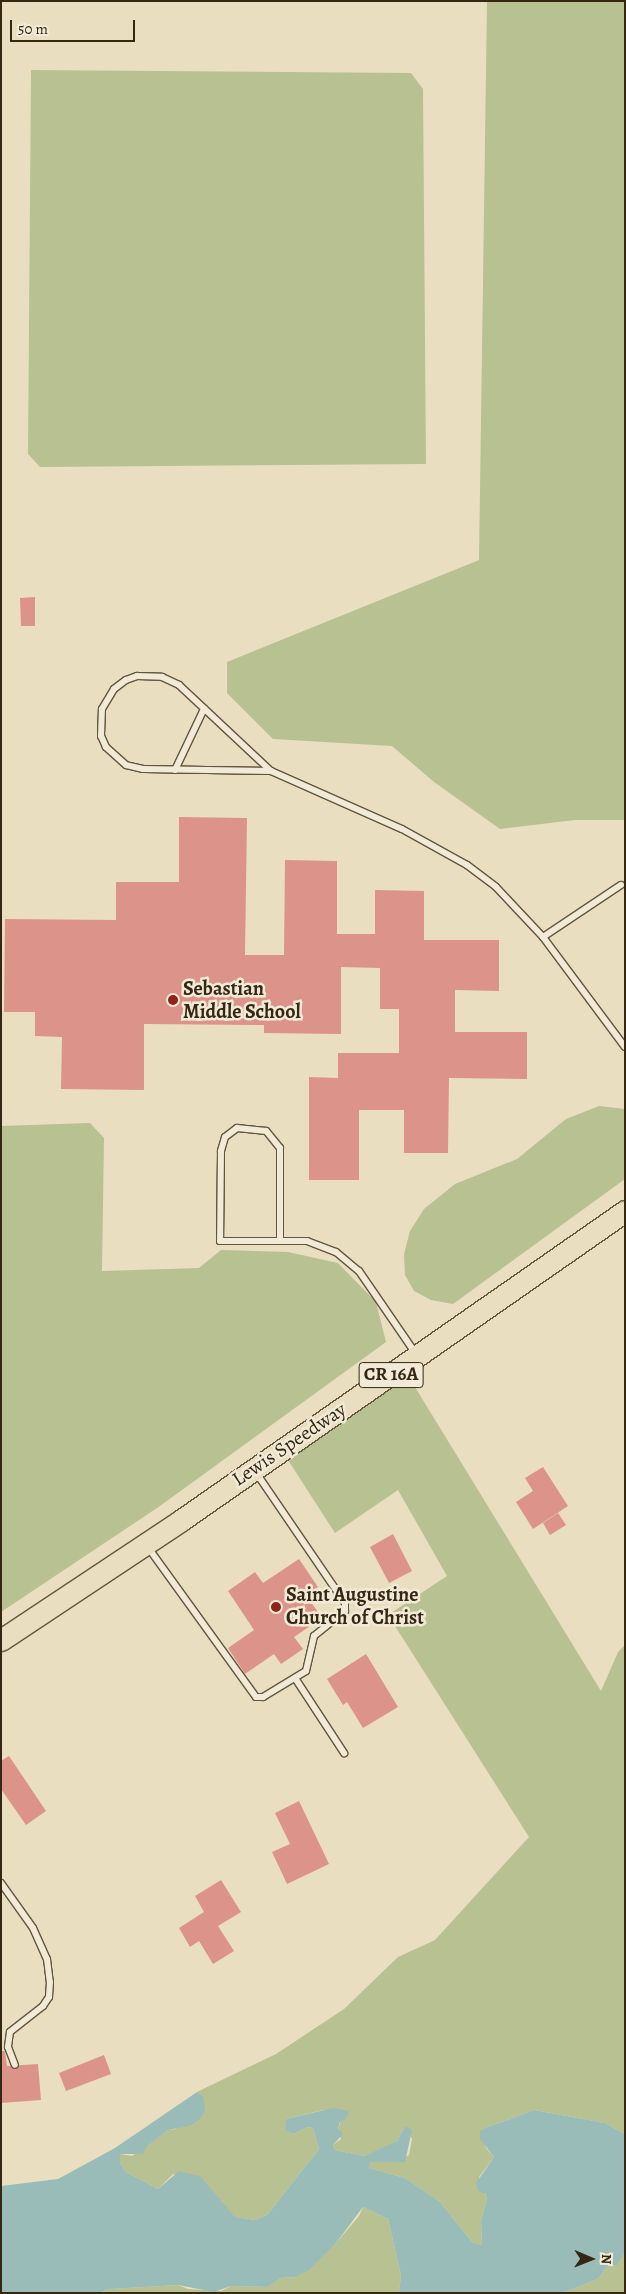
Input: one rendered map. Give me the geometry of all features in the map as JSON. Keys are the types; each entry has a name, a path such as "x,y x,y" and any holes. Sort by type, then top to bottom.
{"main road":[{"name":"Lewis Speedway","path":"1,1640 146,1544 625,1211"}],"lane":[{"path":"271,771 143,769 126,764 116,757 101,736 99,722 106,699 126,680 149,676 178,685 271,771 436,845 496,887 543,936 625,1047"},
{"path":"175,770 204,709"},
{"path":"543,936 621,885"},
{"path":"280,1241 280,1148 266,1131 237,1128 226,1137 221,1151 220,1241 315,1243 348,1260 417,1356"},
{"path":"146,1544 256,1697 263,1698 295,1678 309,1667 314,1636 345,1611 345,1603 253,1468"},
{"path":"295,1678 344,1752"},
{"path":"1,1883 33,1928 47,1959 50,1982 49,1997 43,2006 10,2032 8,2047 15,2065"}],"green space":[{"path":"487,1 625,1 625,820 575,820 500,829 434,782 392,746 273,739 227,693 227,662 479,560"},
{"path":"31,70 411,73 423,89 426,464 40,467 28,454"},
{"path":"599,1106 625,1109 625,1179 453,1304 431,1300 414,1291 405,1275 404,1254 410,1231 424,1209 455,1184 517,1159 566,1119"},
{"path":"90,1123 104,1138 102,1271 199,1268 221,1250 288,1252 338,1263 376,1302 386,1342 160,1506 1,1612 1,1126"},
{"path":"407,1374 601,1691 618,1652 625,1645 625,2134 605,2123 534,2110 480,2130 486,2148 494,2157 479,2177 487,2199 481,2220 482,2245 472,2242 440,2202 405,2178 369,2168 371,2162 396,2162 409,2155 412,2139 405,2126 397,2141 364,2156 335,2150 333,2145 341,2139 338,2129 345,2110 323,2110 286,2119 287,2131 294,2134 308,2127 313,2128 319,2149 268,2214 256,2220 235,2217 212,2193 173,2174 158,2189 126,2172 120,2163 120,2154 132,2156 168,2130 176,2129 203,2096 197,2092 276,2054 344,2009 398,1957 435,1940 529,1837 388,1615 447,1576 398,1490 335,1533 286,1457"},
{"path":"363,2207 388,2219 401,2275 399,2293 98,2293 110,2289 178,2285 188,2289 221,2291 231,2286 268,2287 281,2278 295,2277 336,2243 359,2216"},
{"path":"625,2251 625,2293 562,2293 598,2279 607,2266"}],"water":[{"path":"197,2092 203,2096 205,2111 199,2120 189,2126 168,2130 147,2146 143,2154 120,2154 120,2163 126,2172 158,2189 179,2171 200,2176 235,2217 256,2220 268,2214 319,2149 313,2128 308,2127 294,2134 286,2131 286,2119 333,2108 349,2111 346,2119 340,2122 338,2129 343,2134 333,2145 335,2150 364,2156 397,2141 405,2126 412,2130 405,2162 371,2162 369,2168 405,2178 440,2202 472,2242 482,2245 481,2220 487,2199 485,2193 478,2191 476,2183 494,2157 480,2139 480,2130 534,2110 605,2123 625,2134 625,2251 617,2265 607,2266 598,2279 562,2293 399,2293 401,2275 388,2219 363,2207 336,2243 309,2270 295,2277 281,2278 268,2287 231,2286 214,2292 178,2285 110,2289 98,2293 1,2293 1,2186 58,2179 115,2148"}],"building":[{"path":"35,597 35,626 21,626 20,598"},
{"name":"Sebastian Middle School","path":"179,817 247,818 245,955 284,955 285,860 337,861 337,934 375,934 375,890 424,891 424,940 499,940 499,991 455,990 455,1032 527,1032 527,1079 449,1078 448,1153 404,1153 404,1110 359,1110 359,1180 309,1180 309,1077 338,1078 338,1053 399,1053 399,1009 380,1009 380,968 341,967 341,1034 264,1033 264,1025 144,1024 144,1090 61,1089 62,1037 35,1036 35,1012 4,1012 5,919 116,920 116,882 179,882"},
{"path":"543,1467 568,1506 533,1529 516,1502 533,1491 525,1478"},
{"path":"558,1513 566,1525 550,1535 543,1523"},
{"path":"393,1534 412,1571 389,1583 370,1547"},
{"name":"Saint Augustine Church of Christ","path":"299,1559 318,1587 306,1595 322,1618 294,1637 303,1649 281,1664 274,1654 245,1674 228,1648 254,1630 228,1591 255,1572 263,1583"},
{"path":"366,1654 398,1707 363,1728 347,1702 343,1705 327,1679"},
{"path":"9,1756 46,1811 26,1825 1,1789 1,1761"},
{"path":"299,1801 329,1864 287,1884 272,1852 290,1844 275,1813"},
{"path":"221,1880 241,1912 218,1926 234,1951 213,1964 199,1941 190,1947 179,1928 204,1912 195,1896"},
{"path":"1,2051 5,2051 7,2066 38,2064 41,2100 1,2103"},
{"path":"104,2055 111,2074 66,2091 59,2073"}],"place":[{"name":"Sebastian Middle School","path":"173,1000"},
{"name":"Saint Augustine Church of Christ","path":"276,1607"}]}
